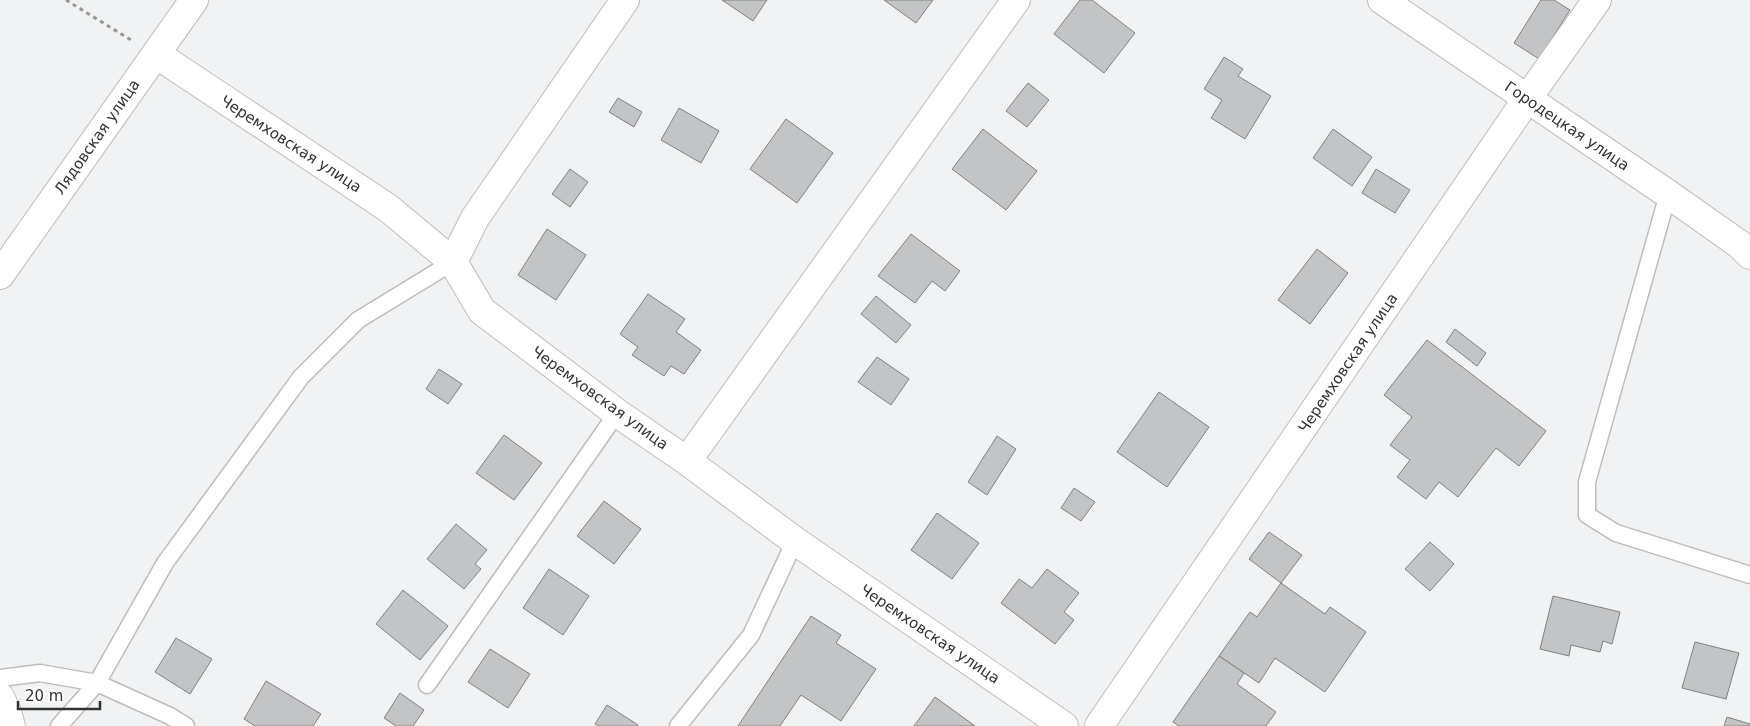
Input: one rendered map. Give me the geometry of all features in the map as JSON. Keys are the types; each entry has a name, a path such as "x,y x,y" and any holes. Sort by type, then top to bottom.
{"street":[{"name":"Лядовская улица","path":"0,275 194,0"},
{"path":"453,262 475,218 625,0"},
{"path":"687,461 1016,0"},
{"name":"Городецкая улица","path":"1382,0 1668,194 1739,244 1750,255"},
{"name":"Черемховская улица","path":"1099,726 1527,99 1597,0"},
{"name":"Черемховская улица","path":"156,54 388,208 453,262 482,311 617,413 687,461 795,541 1064,726"},
{"path":"0,697 8,712 11,726"}],"lane":[{"path":"1668,194 1587,482 1587,515 1616,533 1750,575"},
{"path":"59,726 97,683 165,563 301,377 358,320 453,262"},
{"path":"427,685 617,413"},
{"path":"678,726 751,634 795,541"},
{"path":"0,678 40,673 97,683 170,716 186,726"}],"path":[{"path":"66,0 156,54"}],"building":[{"path":"722,0 767,0 753,21"},
{"path":"884,0 933,0 916,23"},
{"path":"1080,0 1092,0 1135,33 1104,73 1054,34"},
{"path":"1541,0 1554,0 1570,10 1539,59 1514,43"},
{"path":"1224,57 1243,69 1238,76 1271,96 1245,139 1211,118 1222,100 1204,89"},
{"path":"1028,83 1049,100 1027,127 1006,111"},
{"path":"618,98 642,112 634,127 609,112"},
{"path":"679,108 719,131 701,163 661,140"},
{"path":"786,119 833,153 797,203 750,169"},
{"path":"983,129 1037,171 1006,210 952,169"},
{"path":"1333,129 1372,157 1352,186 1313,158"},
{"path":"570,169 588,182 570,207 552,194"},
{"path":"1376,169 1410,190 1395,213 1362,193"},
{"path":"547,229 586,255 556,300 518,275"},
{"path":"911,234 960,271 945,291 932,281 915,303 878,276"},
{"path":"1317,249 1348,273 1310,324 1278,300"},
{"path":"648,294 685,319 676,332 701,350 684,374 671,366 664,376 632,355 638,347 620,334"},
{"path":"876,296 911,325 896,343 861,314"},
{"path":"1455,329 1486,353 1477,366 1446,342"},
{"path":"1427,340 1546,431 1519,466 1496,448 1458,497 1439,482 1426,499 1397,477 1410,460 1390,445 1412,417 1384,395"},
{"path":"877,357 909,379 891,405 858,382"},
{"path":"439,369 462,384 448,404 426,389"},
{"path":"1159,392 1209,427 1167,487 1117,452"},
{"path":"504,435 542,463 514,500 476,473"},
{"path":"997,436 1016,449 987,495 968,482"},
{"path":"1074,488 1095,502 1081,521 1061,508"},
{"path":"604,501 641,529 614,564 577,536"},
{"path":"937,513 979,543 952,579 911,550"},
{"path":"456,524 487,550 475,564 481,569 464,589 427,559"},
{"path":"1269,532 1302,555 1281,583 1249,559"},
{"path":"1430,542 1454,564 1430,591 1405,569"},
{"path":"549,569 589,596 563,635 523,608"},
{"path":"1047,569 1079,593 1064,612 1074,620 1055,644 1001,603 1019,579 1032,588"},
{"path":"1281,583 1325,614 1330,607 1366,632 1325,692 1275,658 1259,683 1219,656 1250,612 1257,617"},
{"path":"403,590 448,626 420,660 376,624"},
{"path":"1553,596 1620,612 1612,644 1603,641 1600,652 1571,645 1569,656 1540,649"},
{"path":"811,616 841,635 836,643 876,669 841,721 801,695 780,726 738,726"},
{"path":"176,638 212,659 190,694 155,672"},
{"path":"1695,642 1739,653 1726,699 1682,688"},
{"path":"490,649 530,674 508,708 468,682"},
{"path":"1219,656 1244,673 1237,684 1276,712 1266,726 1179,726 1173,722"},
{"path":"266,681 321,714 313,726 255,726 244,719"},
{"path":"400,693 424,710 413,726 396,726 384,718"},
{"path":"935,697 975,726 914,726"},
{"path":"607,705 638,725 599,726 595,724"},
{"path":"1727,717 1750,724 1750,726 1724,726"}]}
